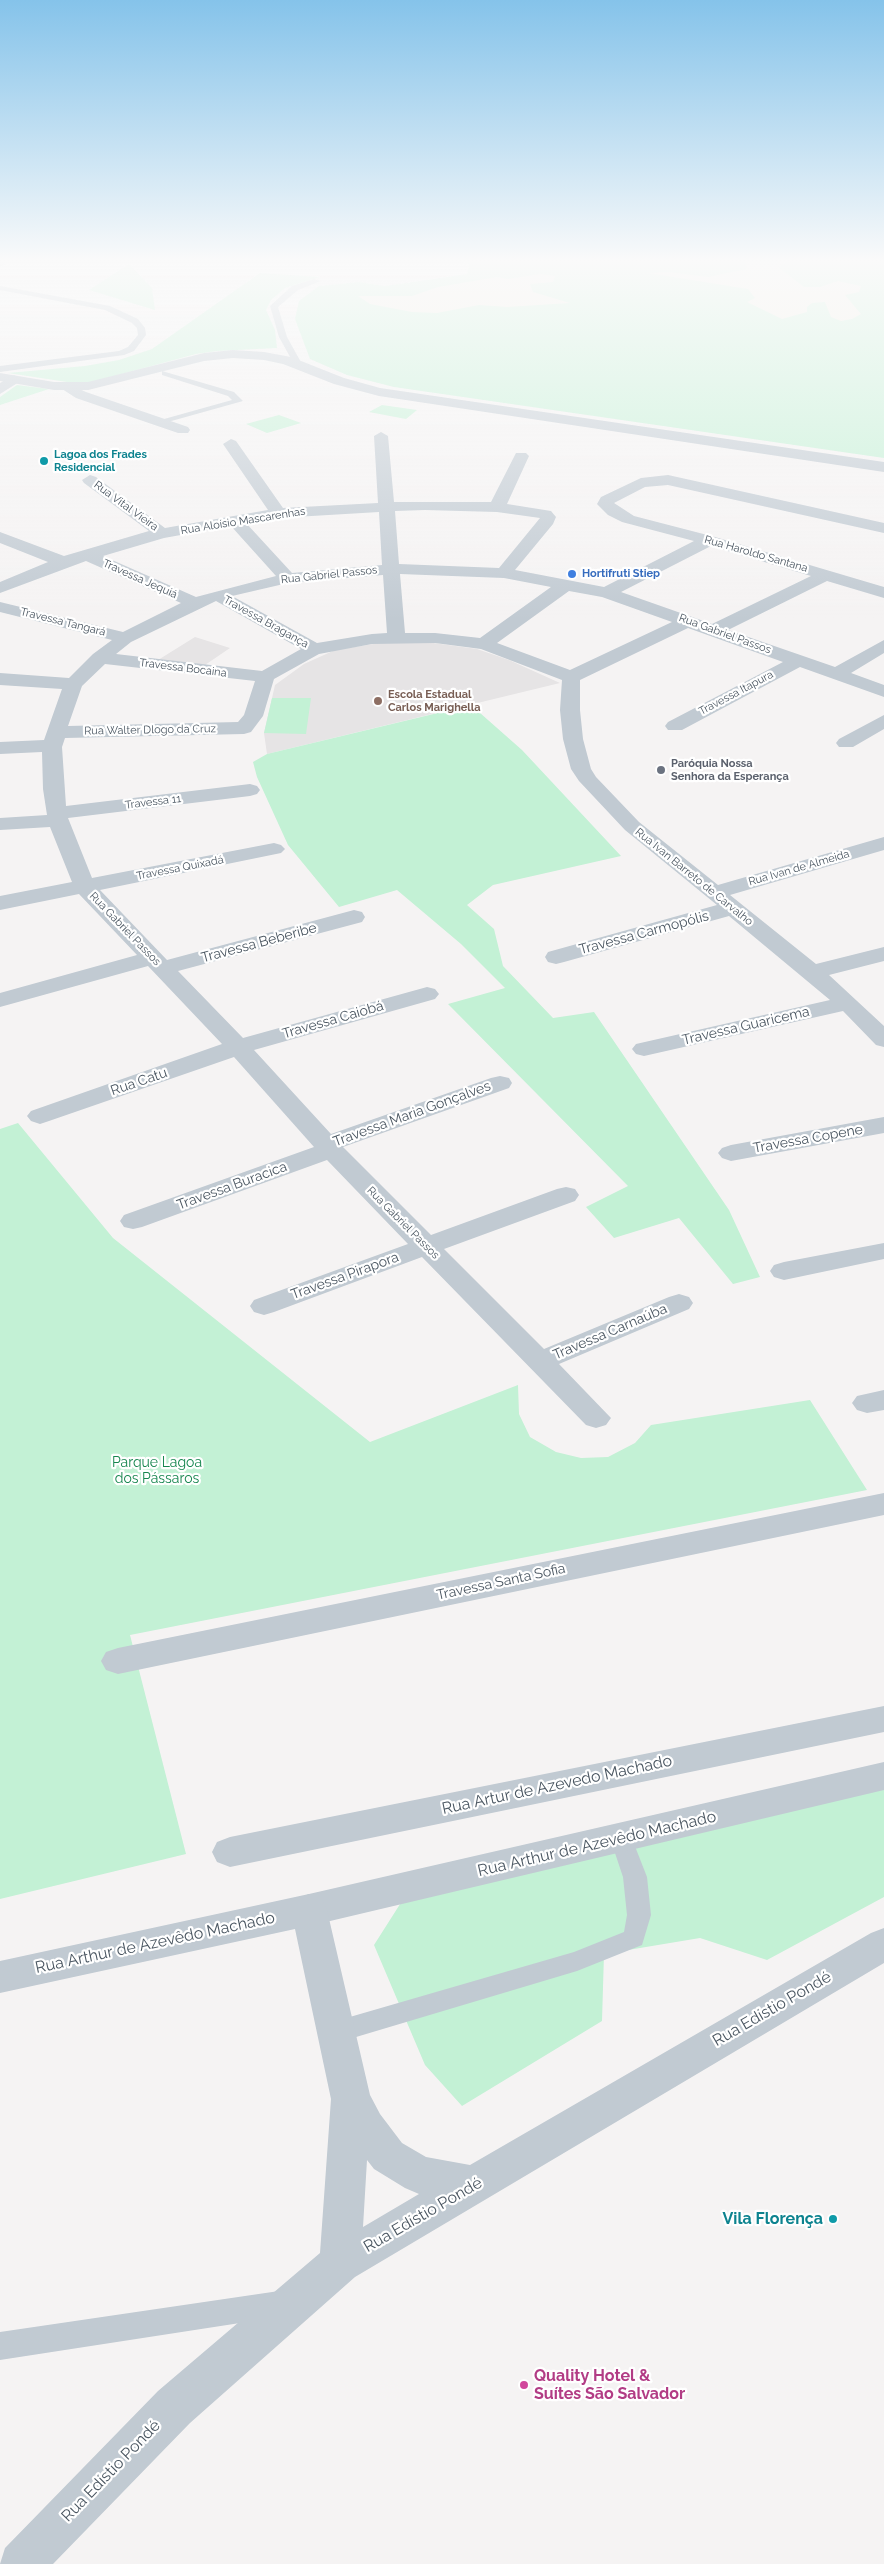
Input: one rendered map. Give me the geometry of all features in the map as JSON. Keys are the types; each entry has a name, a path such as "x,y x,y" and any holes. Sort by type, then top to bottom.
{"street":[{"path":"31,382 66,387 110,382"},
{"path":"341,382 379,392 884,467"},
{"path":"66,387 81,395 183,430"},
{"path":"381,436 396,638"},
{"path":"231,444 278,513"},
{"path":"496,507 520,456"},
{"name":"Rua Vital Vieira","path":"90,480 162,533"},
{"name":"Rua Haroldo Santana","path":"884,528 668,480 642,483 607,500 605,504 628,519 710,540 884,593"},
{"name":"Rua Aloísio Mascarenhas","path":"0,588 85,554 162,533 278,513 387,506 496,507 540,513 548,517 547,521 504,573"},
{"path":"234,520 288,578"},
{"path":"0,537 62,562"},
{"path":"606,594 710,540"},
{"name":"Travessa Jequiá","path":"85,554 196,603"},
{"name":"Rua Gabriel Passos","path":"596,1418 328,1148 238,1047 85,887 57,816 53,789 55,739 60,714 74,684 99,658 125,638 196,603 217,595 288,578 390,569 504,573 567,584 606,594 690,621 884,691"},
{"path":"714,630 827,575"},
{"path":"484,644 567,584"},
{"name":"Travessa Bragança","path":"217,595 314,649"},
{"name":"Travessa Tangará","path":"0,607 125,638"},
{"path":"266,678 293,658 314,649 343,643 396,638 435,638 484,644 571,677 690,621"},
{"path":"837,674 884,645"},
{"name":"Travessa Bocaina","path":"99,658 266,678"},
{"name":"Travessa Itapura","path":"675,726 798,661"},
{"name":"Rua Ivan Barreto de Carvalho","path":"571,677 570,710 572,739 581,769 589,781 632,826 812,972 848,1003 884,1040"},
{"name":"Rua Walter Dlogo da Cruz","path":"0,748 55,739 244,728 253,716 266,678"},
{"path":"0,679 74,684"},
{"path":"846,743 884,721"},
{"name":"Travessa 11","path":"0,824 250,790"},
{"name":"Rua Ivan de Almeida","path":"714,893 884,843"},
{"name":"Travessa Quixadá","path":"0,903 274,849"},
{"name":"Travessa Carmopólis","path":"556,957 732,908"},
{"name":"Travessa Beberibe","path":"0,1000 354,917"},
{"path":"812,972 884,954"},
{"name":"Travessa Caiobá","path":"238,1047 427,994"},
{"name":"Travessa Guaricema","path":"644,1049 848,1003"},
{"name":"Rua Catu","path":"40,1116 238,1047"},
{"name":"Travessa Maria Gonçalves","path":"328,1148 500,1083"},
{"name":"Travessa Copene","path":"731,1153 884,1125"},
{"name":"Travessa Buracica","path":"133,1221 328,1148"},
{"name":"Travessa Pirapora","path":"264,1306 566,1195"},
{"path":"784,1271 884,1251"},
{"name":"Travessa Carnaúba","path":"540,1361 679,1302"},
{"name":"Travessa Santa Sofia","path":"118,1661 884,1504"},
{"name":"Rua Artur de Azevedo Machado","path":"230,1852 884,1719"},
{"name":"Rua Arthur de Azevêdo Machado","path":"0,1977 309,1910 884,1776"},
{"path":"309,1910 352,2099 366,2127 388,2156 419,2175 474,2185"},
{"name":"Rua Edístio Pondé","path":"21,2564 174,2407 340,2263 884,1944"},
{"path":"340,2263 352,2099"}],"lane":[{"path":"160,423 238,401 231,394 193,382"},
{"path":"336,2032 577,1960 634,1938 639,1915 635,1877 621,1838"},
{"path":"0,2346 294,2302"}],"shaded area":[{"path":"195,637 230,648 205,665 158,660"},
{"name":"Escola Estadual Carlos Marighella","path":"426,642 477,649 509,660 560,683 267,754 264,733 275,685 304,664 335,650 380,643"}],"green space":[{"path":"373,382 884,382 884,458 394,387"},
{"path":"17,385 49,389 0,405 0,397"},
{"path":"382,405 417,410 406,419 369,412"},
{"path":"279,415 301,423 267,433 246,424"},
{"path":"272,698 311,698 306,734 264,733"},
{"path":"471,705 522,750 621,856 493,885 467,905 494,929 503,966 553,1018 594,1012 729,1210 760,1277 733,1284 679,1218 614,1238 586,1207 628,1186 448,1004 505,988 461,944 397,890 339,907 288,845 257,777 253,762 267,754"},
{"name":"Parque Lagoa dos Pássaros","path":"18,1123 113,1238 370,1442 518,1385 519,1414 530,1437 556,1452 581,1458 608,1457 635,1443 651,1425 810,1400 867,1490 130,1635 186,1854 0,1899 0,1129"},
{"path":"884,1788 884,1897 767,1960 700,1938 604,1954 602,2021 462,2106 425,2065 374,1945 402,1901"}],"place":[{"name":"Lagoa dos Frades Residencial","path":"44,461"},
{"name":"Hortifruti Stiep","path":"572,574"},
{"name":"Escola Estadual Carlos Marighella","path":"378,701"},
{"name":"Paróquia Nossa Senhora da Esperança","path":"661,770"},
{"name":"Vila Florença","path":"833,2219"},
{"name":"Quality Hotel & Suítes São Salvador","path":"524,2385"}]}
